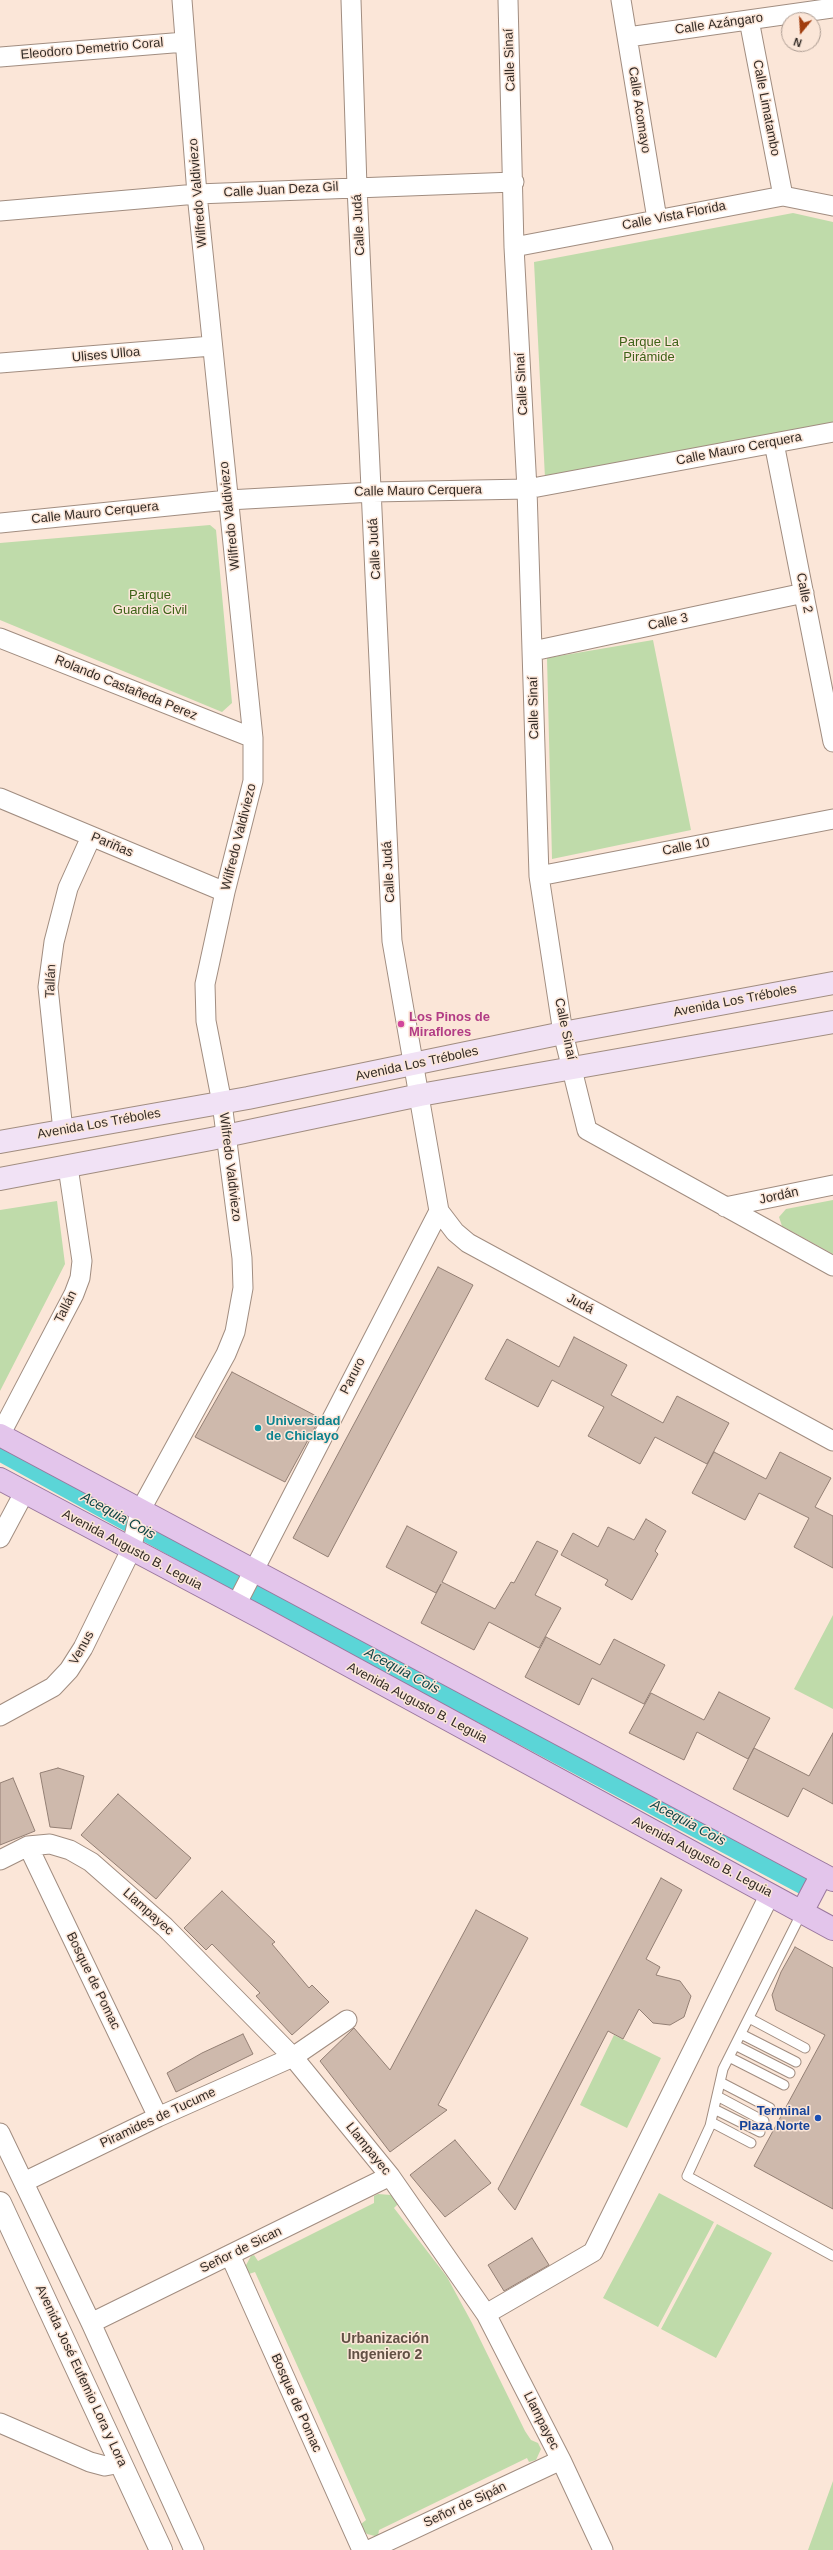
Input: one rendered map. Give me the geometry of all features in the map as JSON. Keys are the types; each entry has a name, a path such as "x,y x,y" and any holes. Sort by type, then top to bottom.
{"main road":[{"name":"Avenida Los Tréboles","path":"0,1142 222,1103 414,1066 563,1033 833,983"},
{"path":"0,1179 226,1136 420,1095 833,1022"},
{"path":"0,1435 140,1512 828,1877 802,1912"},
{"name":"Avenida Augusto B. Leguia","path":"0,1479 131,1550 236,1604 833,1929"}],"street":[{"name":"Wilfredo Valdiviezo","path":"131,1550 140,1512 226,1354 235,1332 243,1288 242,1258 222,1103 207,1029 205,984 225,892 253,781 253,738 197,194 182,0"},
{"name":"Calle Judá","path":"351,0 357,187 373,492 392,941 420,1095"},
{"name":"Calle Sinaí","path":"508,0 514,182 514,247 527,489 539,876 563,1033 587,1130 833,1266"},
{"name":"Calle Acomayo","path":"618,2 628,37 657,219"},
{"name":"Calle Azángaro","path":"628,37 833,8"},
{"name":"Calle Limatambo","path":"749,20 783,196"},
{"name":"Eleodoro Demetrio Coral","path":"0,57 185,42"},
{"name":"Calle Juan Deza Gil","path":"0,211 197,194 514,182"},
{"name":"Calle Vista Florida","path":"514,247 783,196 833,206"},
{"name":"Ulises Ulloa","path":"0,364 212,346"},
{"name":"Calle Mauro Cerquera","path":"0,523 228,500 373,492 527,489 833,432"},
{"name":"Calle 2","path":"774,443 833,742"},
{"name":"Calle 3","path":"533,651 804,593"},
{"name":"Rolando Castañeda Perez","path":"0,638 253,738"},
{"name":"Pariñas","path":"0,798 225,892"},
{"name":"Calle 10","path":"539,876 833,819"},
{"name":"Tallán","path":"63,1131 48,987 54,942 68,888 92,837"},
{"name":"Judá","path":"420,1095 439,1211 455,1232 468,1243 833,1441"},
{"name":"Tallán","path":"0,1435 74,1294 80,1278 82,1261 68,1167"},
{"name":"Jordán","path":"725,1207 833,1184"},
{"name":"Paruro","path":"236,1604 439,1211"},
{"path":"0,1538 24,1493"},
{"name":"Venus","path":"0,1716 53,1687 69,1670 83,1648 131,1550"},
{"name":"Llampayec","path":"28,1846 50,1844 70,1850 91,1862 165,1927 293,2058 390,2176 486,2314 561,2460 603,2550"},
{"path":"0,1860 28,1846"},
{"name":"Bosque de Pomac","path":"28,1846 158,2117"},
{"path":"486,2314 593,2252 770,1894"},
{"name":"Piramides de Tucume","path":"24,2182 158,2117 293,2058 347,2020"},
{"path":"0,2133 91,2323 194,2550"},
{"name":"Señor de Sican","path":"91,2323 390,2176"},
{"name":"Avenida José Eufemio Lora y Lora","path":"2,2213 161,2550"},
{"name":"Bosque de Pomac","path":"230,2255 362,2550"},
{"path":"0,2423 90,2462 105,2466 121,2463"},
{"name":"Señor de Sipán","path":"369,2550 561,2460"}],"lane":[{"path":"802,1912 729,2057 720,2082 711,2122 687,2176 833,2256"},
{"path":"749,2018 805,2048"},
{"path":"741,2034 796,2062"},
{"path":"735,2045 790,2073"},
{"path":"729,2057 784,2084"},
{"path":"720,2082 770,2108"},
{"path":"717,2096 764,2121"},
{"path":"714,2109 760,2132"},
{"path":"711,2122 751,2143"}],"green space":[{"name":"Parque La Pirámide","path":"793,213 833,222 833,423 545,478 534,262"},
{"name":"Parque Guardia Civil","path":"210,525 216,530 232,703 222,712 0,620 0,543"},
{"path":"653,640 691,830 552,859 547,658"},
{"path":"833,1200 833,1254 782,1226 779,1217 786,1209"},
{"path":"57,1201 65,1264 0,1391 0,1210"},
{"path":"833,1615 833,1709 794,1689"},
{"path":"614,2035 661,2058 627,2128 580,2105"},
{"path":"659,2193 714,2222 658,2327 603,2298"},
{"path":"378,2194 391,2195 396,2199 398,2204 394,2208 447,2277 472,2323 525,2431 531,2440 538,2443 541,2449 536,2460 529,2462 527,2458 379,2530 378,2536 375,2536 367,2534 362,2529 361,2524 366,2520 306,2385 255,2272 249,2274 245,2267 251,2256 254,2255 258,2261 374,2203 374,2196"},
{"path":"717,2224 772,2253 716,2358 661,2329"},
{"path":"833,2481 833,2550 808,2550"}],"building":[{"path":"438,1267 473,1285 328,1557 293,1538"},
{"path":"574,1337 627,1365 611,1395 663,1423 677,1396 729,1423 707,1464 655,1437 640,1464 588,1436 604,1407 552,1380 538,1407 485,1379 507,1339 559,1367"},
{"name":"Universidad de Chiclayo","path":"232,1372 320,1418 285,1482 195,1437"},
{"path":"714,1452 766,1479 780,1452 831,1478 815,1507 833,1516 833,1568 794,1547 809,1518 759,1493 745,1520 692,1493"},
{"path":"646,1519 666,1531 655,1551 658,1554 632,1600 605,1585 608,1580 561,1555 573,1533 598,1547 608,1527 634,1540"},
{"path":"407,1526 457,1552 442,1582 495,1609 511,1582 514,1583 537,1541 558,1551 535,1595 561,1608 539,1648 489,1622 474,1650 421,1623 441,1584 436,1593 386,1567"},
{"path":"546,1637 600,1665 614,1639 665,1665 644,1704 592,1678 579,1705 525,1677"},
{"path":"719,1692 770,1718 748,1759 697,1732 684,1760 629,1733 651,1693 704,1720"},
{"path":"833,1733 833,1804 803,1788 788,1817 733,1789 754,1748 809,1776"},
{"path":"58,1768 84,1776 71,1829 50,1827 40,1773"},
{"path":"13,1778 35,1831 0,1845 0,1783"},
{"path":"118,1794 191,1858 156,1899 81,1835"},
{"path":"661,1878 682,1890 646,1959 660,1967 656,1975 680,1981 691,1996 684,2017 670,2025 653,2023 639,2009 623,2039 608,2031 515,2210 498,2189"},
{"path":"222,1891 275,1942 272,1944 309,1988 312,1985 329,2002 292,2035 256,1996 260,1993 212,1944 206,1950 184,1928"},
{"path":"476,1910 528,1938 438,2105 447,2110 390,2152 320,2061 354,2028 390,2070"},
{"path":"795,1947 833,1968 833,2209 754,2166 825,2035 776,2010 772,1995 781,1972"},
{"path":"243,2034 253,2054 176,2092 167,2073 202,2053"},
{"path":"455,2140 491,2183 445,2217 410,2175"},
{"path":"532,2238 549,2265 504,2291 488,2265"}],"waterway":[{"name":"Acequia Cois","path":"0,1451 318,1626 806,1886"}],"place":[{"name":"Los Pinos de Miraflores","path":"401,1024"},
{"name":"Universidad de Chiclayo","path":"258,1428"},
{"name":"Terminal Plaza Norte","path":"818,2118"}],"district":[{"name":"Urbanización Ingeniero 2","path":"385,2348"}]}
